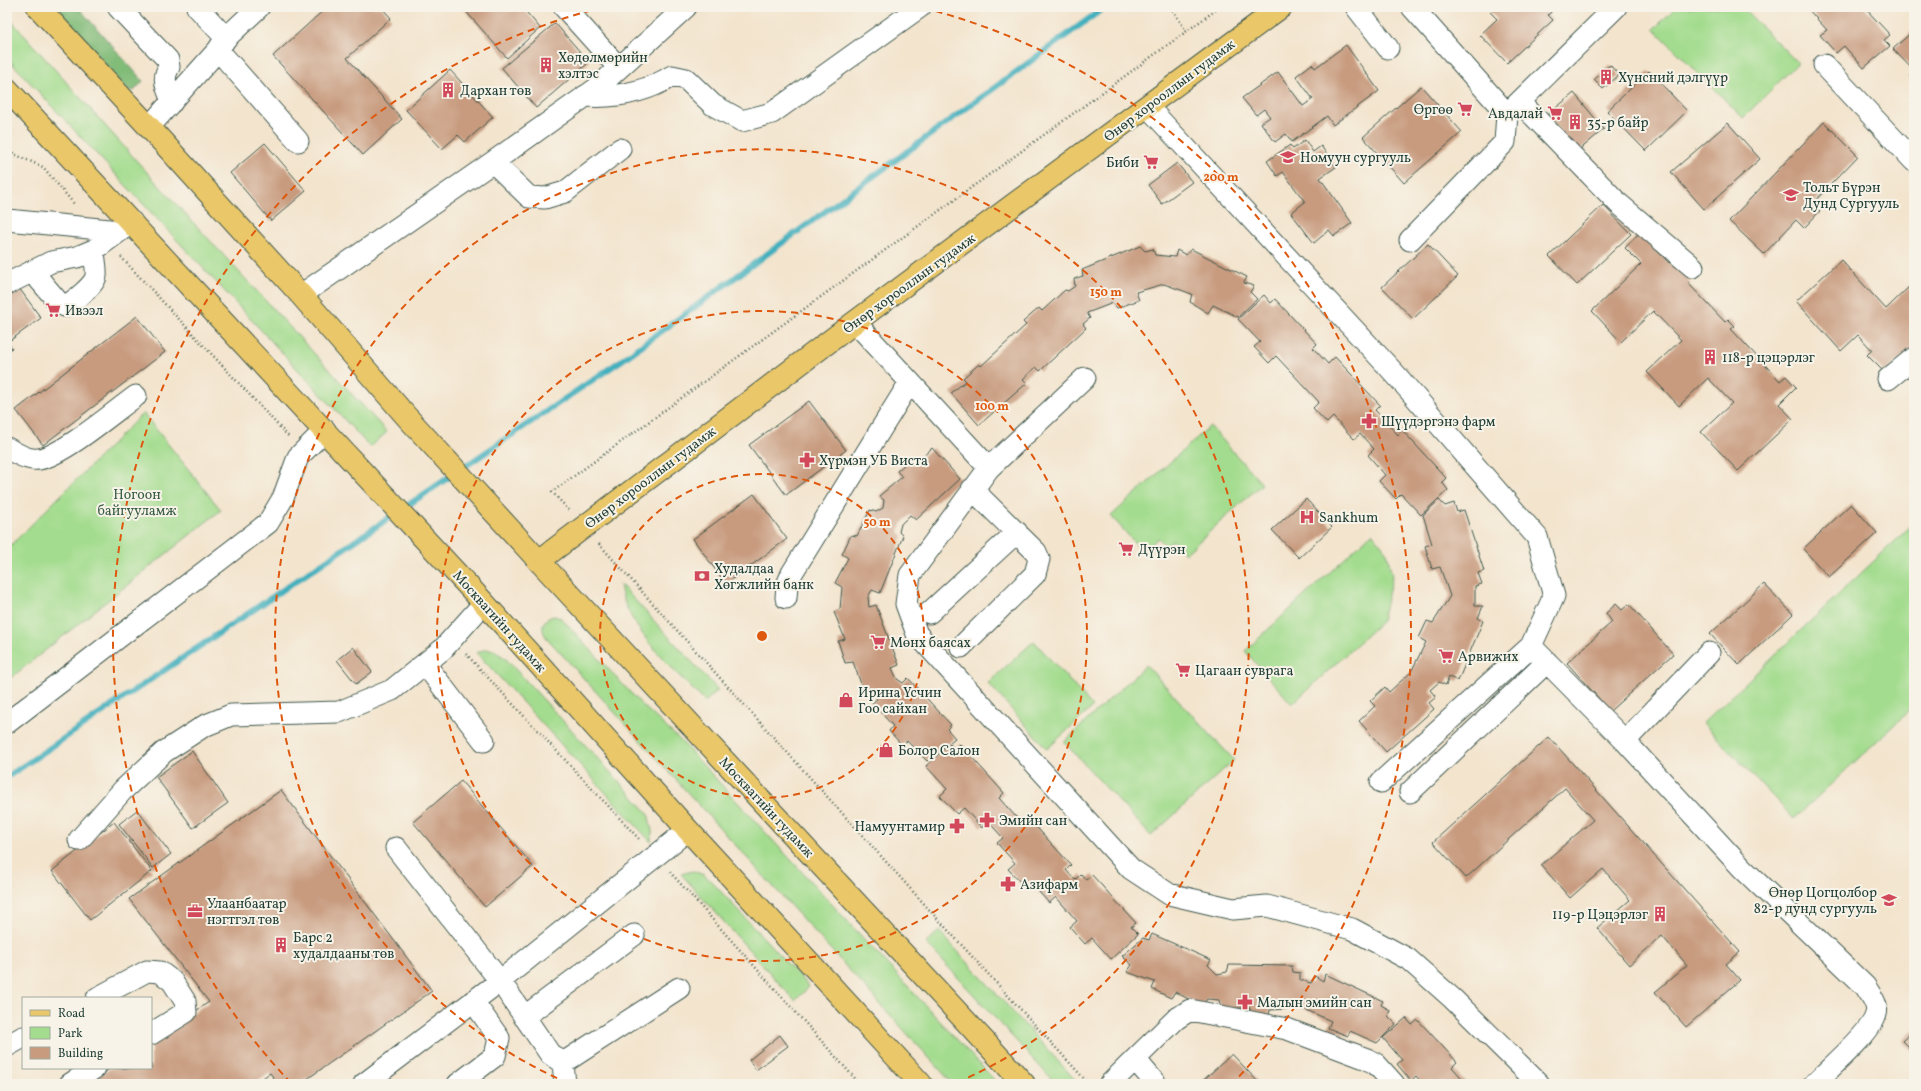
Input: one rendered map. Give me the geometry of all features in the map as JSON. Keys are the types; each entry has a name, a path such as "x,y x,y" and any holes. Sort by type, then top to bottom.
{"main road":[{"name":"Москвагийн гудамж","path":"38,7 301,295 406,416 1024,1084"},
{"name":"Өнөр хорооллын гудамж","path":"539,561 855,322 1148,107 1281,7"},
{"name":"Москвагийн гудамж","path":"7,89 109,235 325,430 921,1084"}],"street":[{"path":"118,7 168,60 169,67 164,75 164,79 172,102"},
{"path":"197,7 222,44 298,141"},
{"path":"149,127 222,44 259,7"},
{"path":"564,7 618,67"},
{"path":"301,295 597,88 618,67 686,7"},
{"path":"585,96 599,97 626,94 656,86 672,76 686,79 713,105 742,121 772,113 920,7"},
{"path":"1356,7 1388,48"},
{"path":"1412,7 1513,108 1618,203 1693,267"},
{"path":"1410,240 1505,142 1513,108 1616,7"},
{"path":"1824,64 1914,162"},
{"path":"1148,107 1396,375 1537,537 1554,596 1531,646 1381,782"},
{"path":"493,162 529,197 545,198 565,192 620,149"},
{"path":"7,220 109,235"},
{"path":"7,284 51,262 77,257 109,235"},
{"path":"32,271 60,304 65,306 93,283 109,235"},
{"path":"855,322 989,468"},
{"path":"1888,380 1914,358"},
{"path":"1085,378 989,468 972,489 910,575 906,604 917,634 1131,869 1169,894 1233,909 1267,906 1352,929 1408,959 1453,999 1539,1084"},
{"path":"786,598 787,585 792,573 910,382"},
{"path":"7,448 19,455 38,459 64,448 136,396"},
{"path":"7,723 268,523 283,498 298,457 325,430"},
{"path":"961,646 1035,574 1039,559 1036,552 972,489"},
{"path":"929,613 1016,532"},
{"path":"79,840 123,790 164,752 204,726 231,715 339,712 392,690 443,649 484,604"},
{"path":"1531,646 1625,741 1742,868 1866,986 1875,1003 1877,1014 1870,1027 1814,1084"},
{"path":"1625,741 1710,653"},
{"path":"1410,792 1546,662"},
{"path":"425,664 484,741"},
{"path":"364,1084 500,981 688,830"},
{"path":"396,848 500,981 550,1054 563,1062"},
{"path":"524,1017 634,935"},
{"path":"99,997 147,971 160,972 172,982 185,1000 186,1012 152,1033"},
{"path":"563,1062 679,988"},
{"path":"458,1084 495,1056 499,1038 473,1001"},
{"path":"1110,1084 1176,1019 1190,1010 1287,1029 1367,1059 1376,1064 1394,1084"},
{"path":"7,1046 22,1038"},
{"path":"1135,1059 1156,1084"},
{"path":"563,1062 565,1084"},
{"path":"70,1084 94,1069"}],"path":[{"path":"1171,7 1186,31"},
{"path":"1089,1084 552,492 1220,7"},
{"path":"7,147 16,155 43,167 109,235 303,452"}],"green space":[{"path":"54,7 78,7 143,81 134,91 126,89"},
{"path":"1676,7 1742,7 1798,63 1743,118 1654,29"},
{"path":"7,16 153,179 387,432 370,447 7,58"},
{"name":"Ногоон байгууламж","path":"143,413 221,510 7,681 7,549"},
{"path":"1210,426 1262,484 1185,554 1173,540 1166,546 1158,538 1143,552 1111,516"},
{"path":"1913,524 1914,706 1794,819 1703,723"},
{"path":"1372,533 1387,552 1392,577 1382,621 1292,704 1245,651"},
{"path":"620,584 718,690 705,702 667,663 641,632 631,617 624,600"},
{"path":"554,616 561,618 641,704 681,741 998,1084 953,1084 546,637 543,630 543,624 547,619"},
{"path":"1034,641 1093,707 1047,749 988,683"},
{"path":"486,649 494,651 505,658 648,813 652,831 651,842 477,653"},
{"path":"1146,665 1234,760 1151,836 1064,742"},
{"path":"693,871 704,875 713,883 809,987 795,1001 681,874"},
{"path":"939,931 1079,1084 1056,1084 926,943"}],"building":[{"path":"327,7 381,7 391,18 347,58 402,119 363,155 273,56"},
{"path":"462,7 522,7 540,28 507,58"},
{"path":"1495,7 1556,7 1548,15 1553,20 1507,63 1480,35 1497,19 1490,12"},
{"path":"1806,7 1864,7 1890,35 1884,40 1890,46 1864,68 1844,46 1836,53 1820,35 1827,30"},
{"name":"Хөдөлмөрийн хэлтэс","path":"555,23 589,62 536,108 502,68"},
{"path":"1914,30 1914,71 1893,49"},
{"path":"1346,45 1379,91 1333,125 1327,116 1292,142 1286,134 1275,142 1261,123 1270,117 1264,109 1256,115 1242,98 1278,72 1303,106 1313,99 1296,76 1312,64 1315,68"},
{"name":"Хүнсний дэлгүүр","path":"1610,65 1619,75 1603,89 1594,80"},
{"name":"Дархан төв","path":"450,70 493,117 465,142 458,135 442,149 406,110"},
{"path":"1649,71 1687,111 1646,151 1607,111"},
{"path":"1914,73 1914,83 1909,78"},
{"path":"1421,86 1462,132 1404,183 1363,137"},
{"name":"35-р байр","path":"1574,93 1604,129 1577,152 1546,116"},
{"path":"1824,122 1858,156 1813,203 1820,211 1804,228 1796,220 1764,254 1729,221"},
{"path":"1728,123 1760,159 1704,209 1671,172"},
{"path":"1305,140 1313,152 1321,146 1336,167 1320,178 1352,223 1334,236 1329,230 1314,243 1291,213 1305,202 1283,172 1277,176 1267,161 1290,145 1293,149"},
{"path":"265,143 306,191 271,221 230,173"},
{"path":"1177,163 1192,182 1162,204 1148,185"},
{"path":"1603,205 1631,234 1577,285 1549,256"},
{"name":"118-р цэцэрлэг","path":"1640,232 1669,263 1672,260 1691,280 1688,283 1725,322 1728,319 1735,326 1731,329 1780,381 1786,376 1796,387 1779,404 1793,419 1738,471 1701,432 1732,403 1708,378 1679,406 1647,372 1681,340 1653,311 1621,342 1592,311 1641,264 1625,248"},
{"path":"1428,244 1458,276 1413,319 1382,287"},
{"path":"1140,246 1145,251 1153,249 1155,255 1175,257 1177,250 1186,255 1191,249 1247,277 1244,283 1254,286 1250,292 1257,299 1238,317 1213,305 1208,313 1190,302 1192,294 1164,284 1136,292 1139,300 1117,308 1113,303 1087,313 1090,318 1083,324 1086,328 1040,371 1036,367 1023,379 1027,383 979,425 951,393 966,381 963,378 979,364 981,366 1026,325 1023,322 1039,308 1042,311 1065,290 1068,291 1075,286 1074,279 1083,276 1082,270"},
{"path":"1841,260 1886,309 1914,282 1914,345 1885,373 1867,355 1872,350 1858,335 1841,351 1796,301"},
{"path":"19,288 41,318 8,342 12,348 7,351 7,297"},
{"path":"1264,295 1271,303 1275,299 1317,344 1313,348 1328,364 1335,357 1380,405 1375,410 1398,435 1402,430 1446,478 1442,482 1448,490 1421,515 1401,494 1396,499 1379,481 1385,475 1368,455 1374,449 1360,434 1354,439 1333,417 1327,423 1313,408 1319,402 1276,356 1269,363 1254,347 1260,342 1238,319"},
{"path":"137,316 165,352 43,445 16,410"},
{"path":"809,401 846,450 786,495 749,445"},
{"path":"932,448 960,479 916,520 910,515 901,524 899,532 903,536 880,593 872,590 868,597 869,607 876,605 899,665 892,668 897,679 903,683 908,678 951,725 947,729 955,738 927,761 907,741 902,745 889,731 893,726 872,703 877,699 870,688 863,689 853,662 845,663 838,641 845,639 834,612 840,609 842,587 835,583 848,558 842,554 851,535 857,536 870,510 876,512 883,508 884,500 879,496 902,477 897,471 913,457 917,462"},
{"path":"754,494 787,539 726,584 693,539"},
{"path":"1306,499 1332,527 1299,558 1272,530"},
{"path":"1439,500 1445,506 1454,503 1457,512 1464,510 1484,571 1478,573 1482,584 1475,586 1475,606 1483,606 1478,618 1483,621 1458,681 1449,677 1446,685 1439,682 1430,690 1436,697 1429,703 1434,709 1386,752 1359,721 1375,706 1370,701 1385,687 1389,692 1411,672 1426,642 1419,638 1427,621 1433,623 1450,596 1440,567 1432,569 1425,546 1432,544 1423,515"},
{"path":"1851,504 1877,533 1829,577 1803,549"},
{"path":"1764,584 1793,614 1739,665 1710,634"},
{"path":"1616,604 1622,610 1629,604 1673,654 1610,711 1567,663 1612,622 1606,613"},
{"path":"353,647 372,672 356,684 337,660"},
{"name":"119-р Цэцэрлэг","path":"1549,737 1740,952 1726,964 1740,980 1686,1027 1655,992 1687,965 1662,936 1629,965 1597,928 1630,900 1603,869 1570,898 1541,865 1593,820 1565,788 1466,878 1433,842"},
{"path":"950,744 955,749 960,744 1004,793 999,798 1024,826 1030,820 1071,865 1066,870 1075,880 1081,874 1086,880 1092,875 1136,923 1131,927 1138,934 1111,959 1092,938 1085,944 1070,927 1077,921 1056,897 1049,903 1030,882 1025,887 1008,869 1015,863 997,843 1003,838 987,820 982,828 964,808 957,814 940,796 947,789 926,766"},
{"path":"192,751 228,803 193,828 156,777"},
{"path":"461,781 533,866 485,907 413,822"},
{"name":"Барс 2 худалдааны төв","path":"281,790 432,991 300,1084 278,1084 270,1073 254,1084 87,1084 110,1069 152,1069 152,1040 209,1002 129,899"},
{"path":"137,810 171,854 153,868 119,824"},
{"path":"114,822 152,871 90,920 52,871"},
{"path":"1152,934 1211,960 1208,965 1217,974 1227,972 1229,965 1292,966 1293,972 1300,973 1300,980 1311,983 1315,976 1323,981 1325,974 1383,1001 1381,1005 1390,1010 1388,1016 1396,1024 1377,1043 1350,1031 1348,1036 1328,1028 1331,1021 1302,1008 1270,1010 1269,1016 1249,1016 1250,1008 1221,1008 1219,1000 1207,999 1202,1006 1175,992 1171,998 1152,989 1155,982 1127,972 1132,965 1122,956 1143,938 1149,940"},
{"path":"1406,1018 1412,1025 1418,1020 1457,1062 1452,1067 1467,1084 1423,1084 1416,1076 1411,1081 1397,1064 1402,1060 1383,1038"},
{"path":"1914,1030 1914,1053 1902,1041"},
{"path":"780,1035 788,1046 756,1070 749,1060"},
{"path":"1232,1054 1260,1084 1199,1084"}],"waterway":[{"path":"7,777 622,360 1105,7"}],"place":[{"name":"Хөдөлмөрийн хэлтэс","path":"546,65"},
{"name":"Хүнсний дэлгүүр","path":"1606,77"},
{"name":"Дархан төв","path":"448,90"},
{"name":"Өргөө","path":"1465,109"},
{"name":"Авдалай","path":"1555,113"},
{"name":"35-р байр","path":"1575,122"},
{"name":"Номуун сургууль","path":"1288,157"},
{"name":"Биби","path":"1151,162"},
{"name":"Тольт Бүрэн Дунд Сургууль","path":"1791,195"},
{"name":"Ивээл","path":"53,310"},
{"name":"118-р цэцэрлэг","path":"1710,357"},
{"name":"Шүүдэргэнэ фарм","path":"1369,421"},
{"name":"Хүрмэн УБ Виста","path":"807,460"},
{"name":"Sankhum","path":"1307,517"},
{"name":"Дүүрэн","path":"1126,549"},
{"name":"Худалдаа Хөгжлийн банк","path":"702,576"},
{"name":"Мөнх баясах","path":"878,642"},
{"name":"Арвижих","path":"1446,656"},
{"name":"Цагаан суврага","path":"1183,670"},
{"name":"Ирина Үсчин Гоо сайхан","path":"846,700"},
{"name":"Болор Салон","path":"886,750"},
{"name":"Эмийн сан","path":"987,820"},
{"name":"Намуунтамир","path":"957,826"},
{"name":"Азифарм","path":"1008,884"},
{"name":"Өнөр Цогцолбор 82-р дунд сургууль","path":"1889,900"},
{"name":"Улаанбаатар нэгтгэл төв","path":"195,911"},
{"name":"119-р Цэцэрлэг","path":"1660,914"},
{"name":"Барс 2 худалдааны төв","path":"281,945"},
{"name":"Малын эмийн сан","path":"1245,1002"}]}
